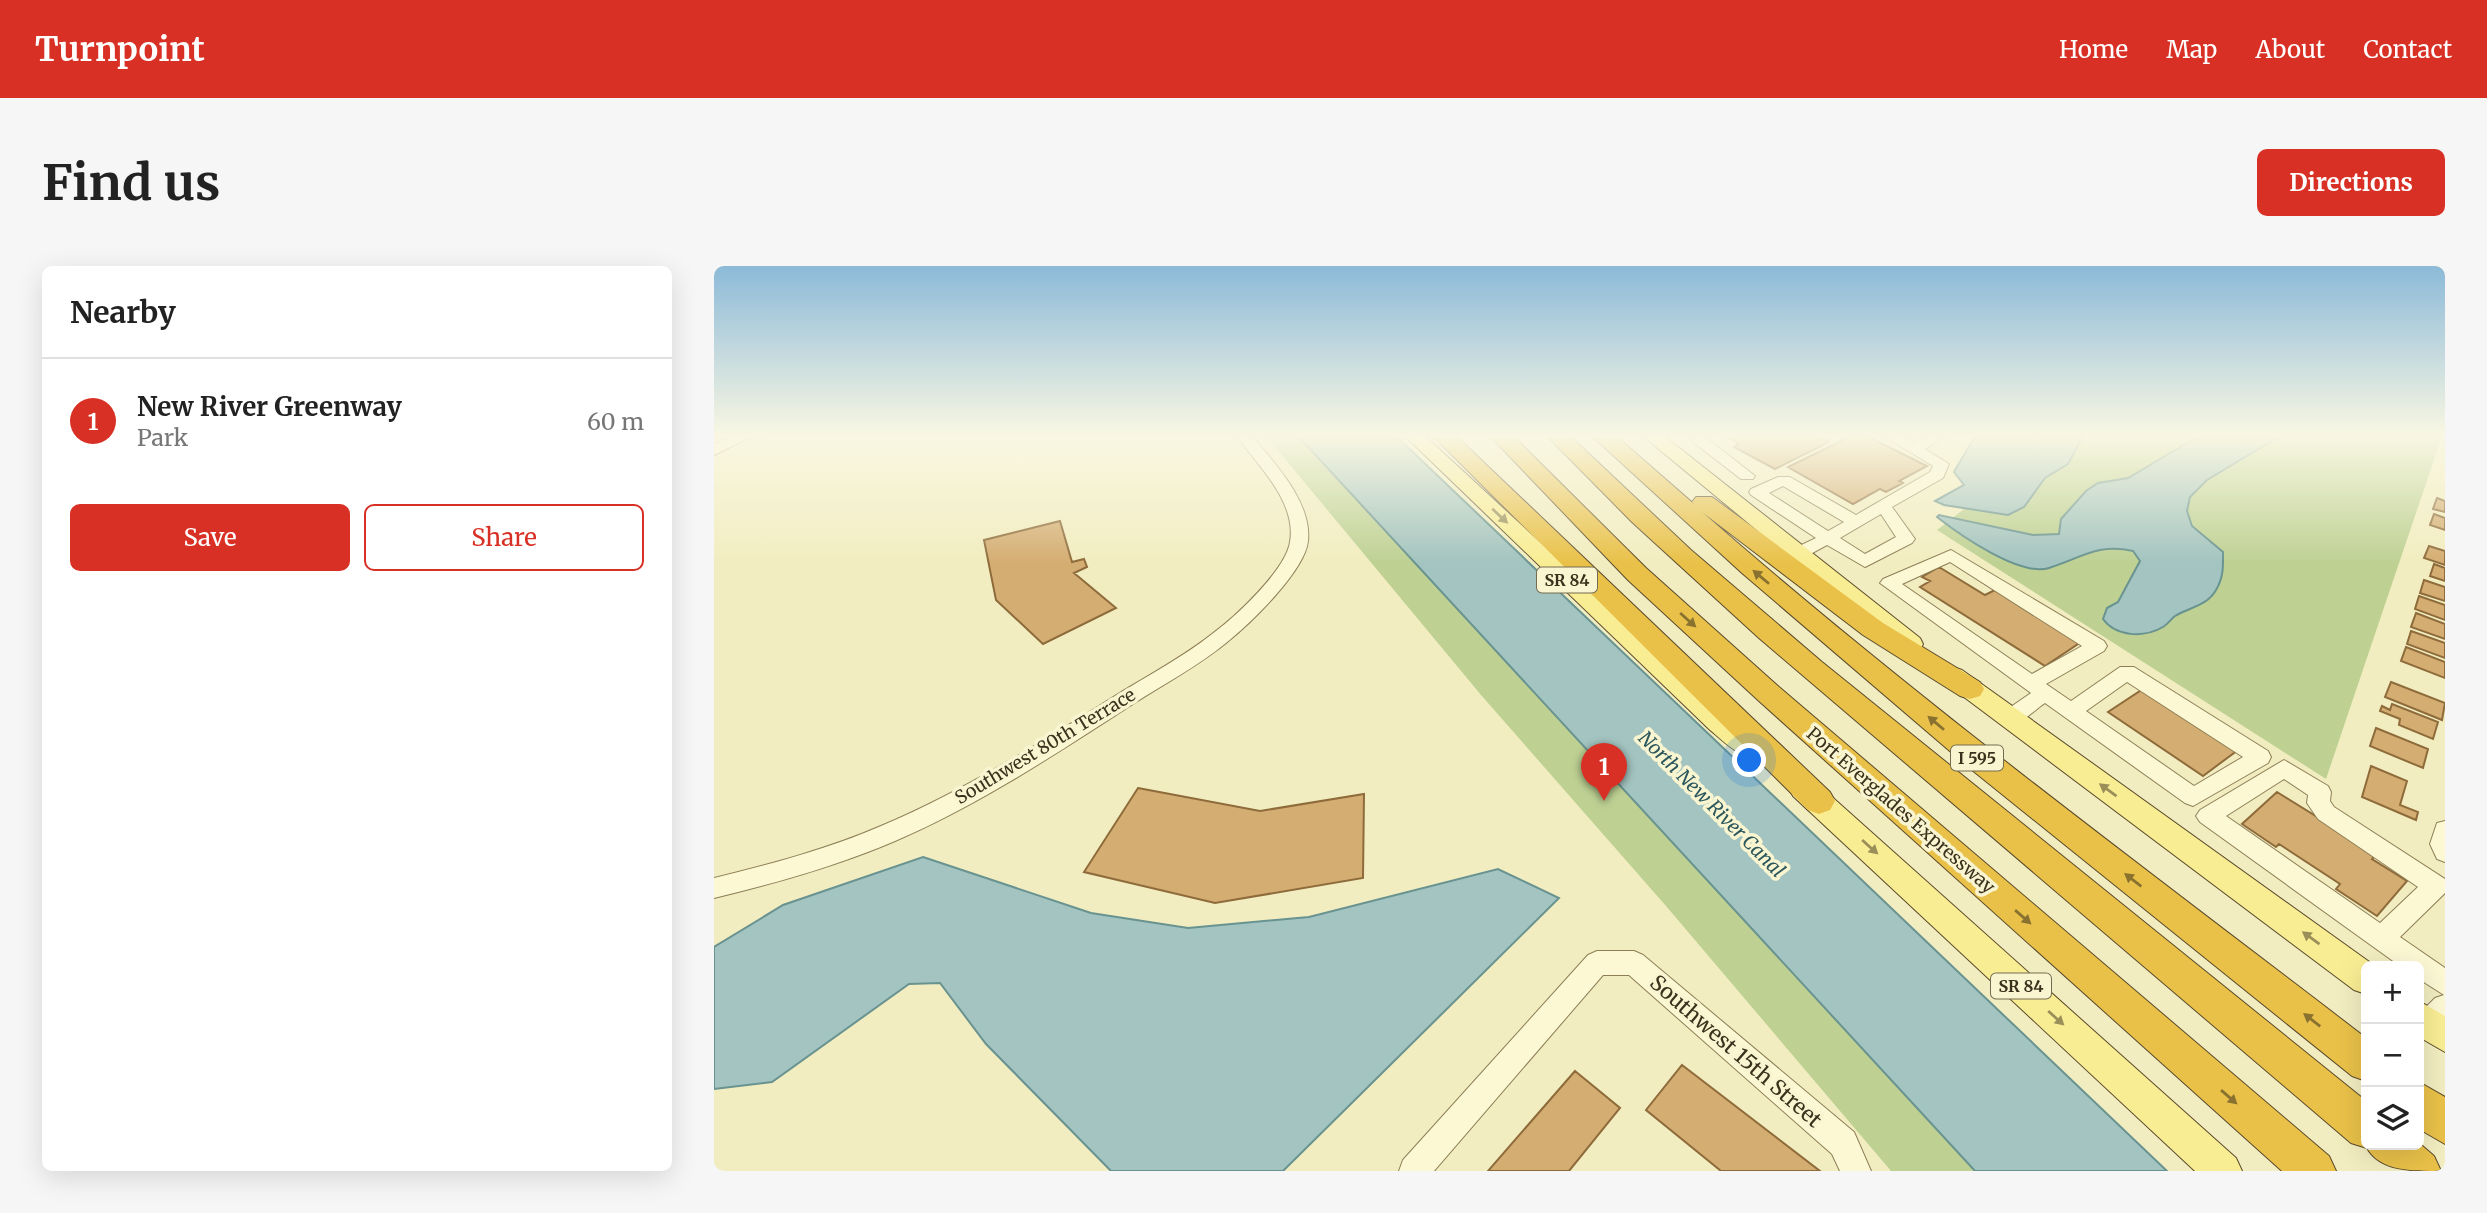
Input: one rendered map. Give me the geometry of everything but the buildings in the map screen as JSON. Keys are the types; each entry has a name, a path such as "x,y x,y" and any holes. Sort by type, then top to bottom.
{"highway":[{"path":"1487,478 1732,713 1819,801"},
{"path":"1524,478 1637,574"},
{"name":"Port Everglades Expressway","path":"1543,478 1637,574 1776,701 2314,1171"},
{"path":"1601,478 1684,559 1806,664 2361,1124"},
{"name":"I 595","path":"1650,478 1751,568 1983,762 2361,1058"},
{"path":"1675,478 1872,629 1970,689"},
{"path":"2424,1106 2445,1123"},
{"path":"2393,1150 2419,1171"}],"main road":[{"name":"SR 84","path":"1459,478 1719,723 1819,801 2223,1171"},
{"path":"1703,478 1970,689 2361,975"}],"street":[{"name":"Southwest 80th Terrace","path":"714,888 811,862 909,824 994,780 1219,639 1250,610 1295,553 1299,543 1295,515 1279,478"},
{"path":"1797,554 1931,478"},
{"path":"1856,522 1784,480 1758,492 1865,562 1906,539 1883,506"},
{"path":"2010,718 2038,688 2097,646 1951,555 1889,583 2038,688 2072,711 2193,797 2260,757 2127,672 2072,711"},
{"path":"2381,938 2436,886 2326,813 2318,803 2320,792 2284,768 2208,816 2381,938 2445,983"},
{"path":"2227,777 2247,791"},
{"path":"2445,830 2442,844 2445,852"},
{"name":"Southwest 15th Street","path":"1414,1171 1597,963 1634,963 1843,1143 1856,1171"}],"green space":[{"path":"1301,478 1338,478 1975,1171 1891,1171 1666,906 1481,695"},
{"path":"1995,478 2428,478 2326,779 1937,530 1982,495"}],"water":[{"name":"North New River Canal","path":"1337,478 1440,478 2167,1171 1975,1171"},
{"path":"1959,478 2045,478 2024,507 2008,515 1944,505 1935,501 1964,485"},
{"path":"2127,478 2210,478 2190,497 2187,511 2192,526 2223,552 2222,576 2208,600 2175,616 2156,631 2139,634 2123,632 2103,619 2107,608 2118,602 2140,561 2133,551 2099,550 2049,568 2037,569 2007,561 1991,553 1937,517 1939,515 2033,535 2059,534 2061,519 2086,491 2098,483"},
{"path":"923,857 1091,913 1188,928 1309,917 1498,869 1559,898 1283,1171 1111,1171 986,1044 940,983 909,984 772,1082 714,1089 714,947 783,905"}],"place":[{"name":"New River Greenway","path":"1604,801"}]}
